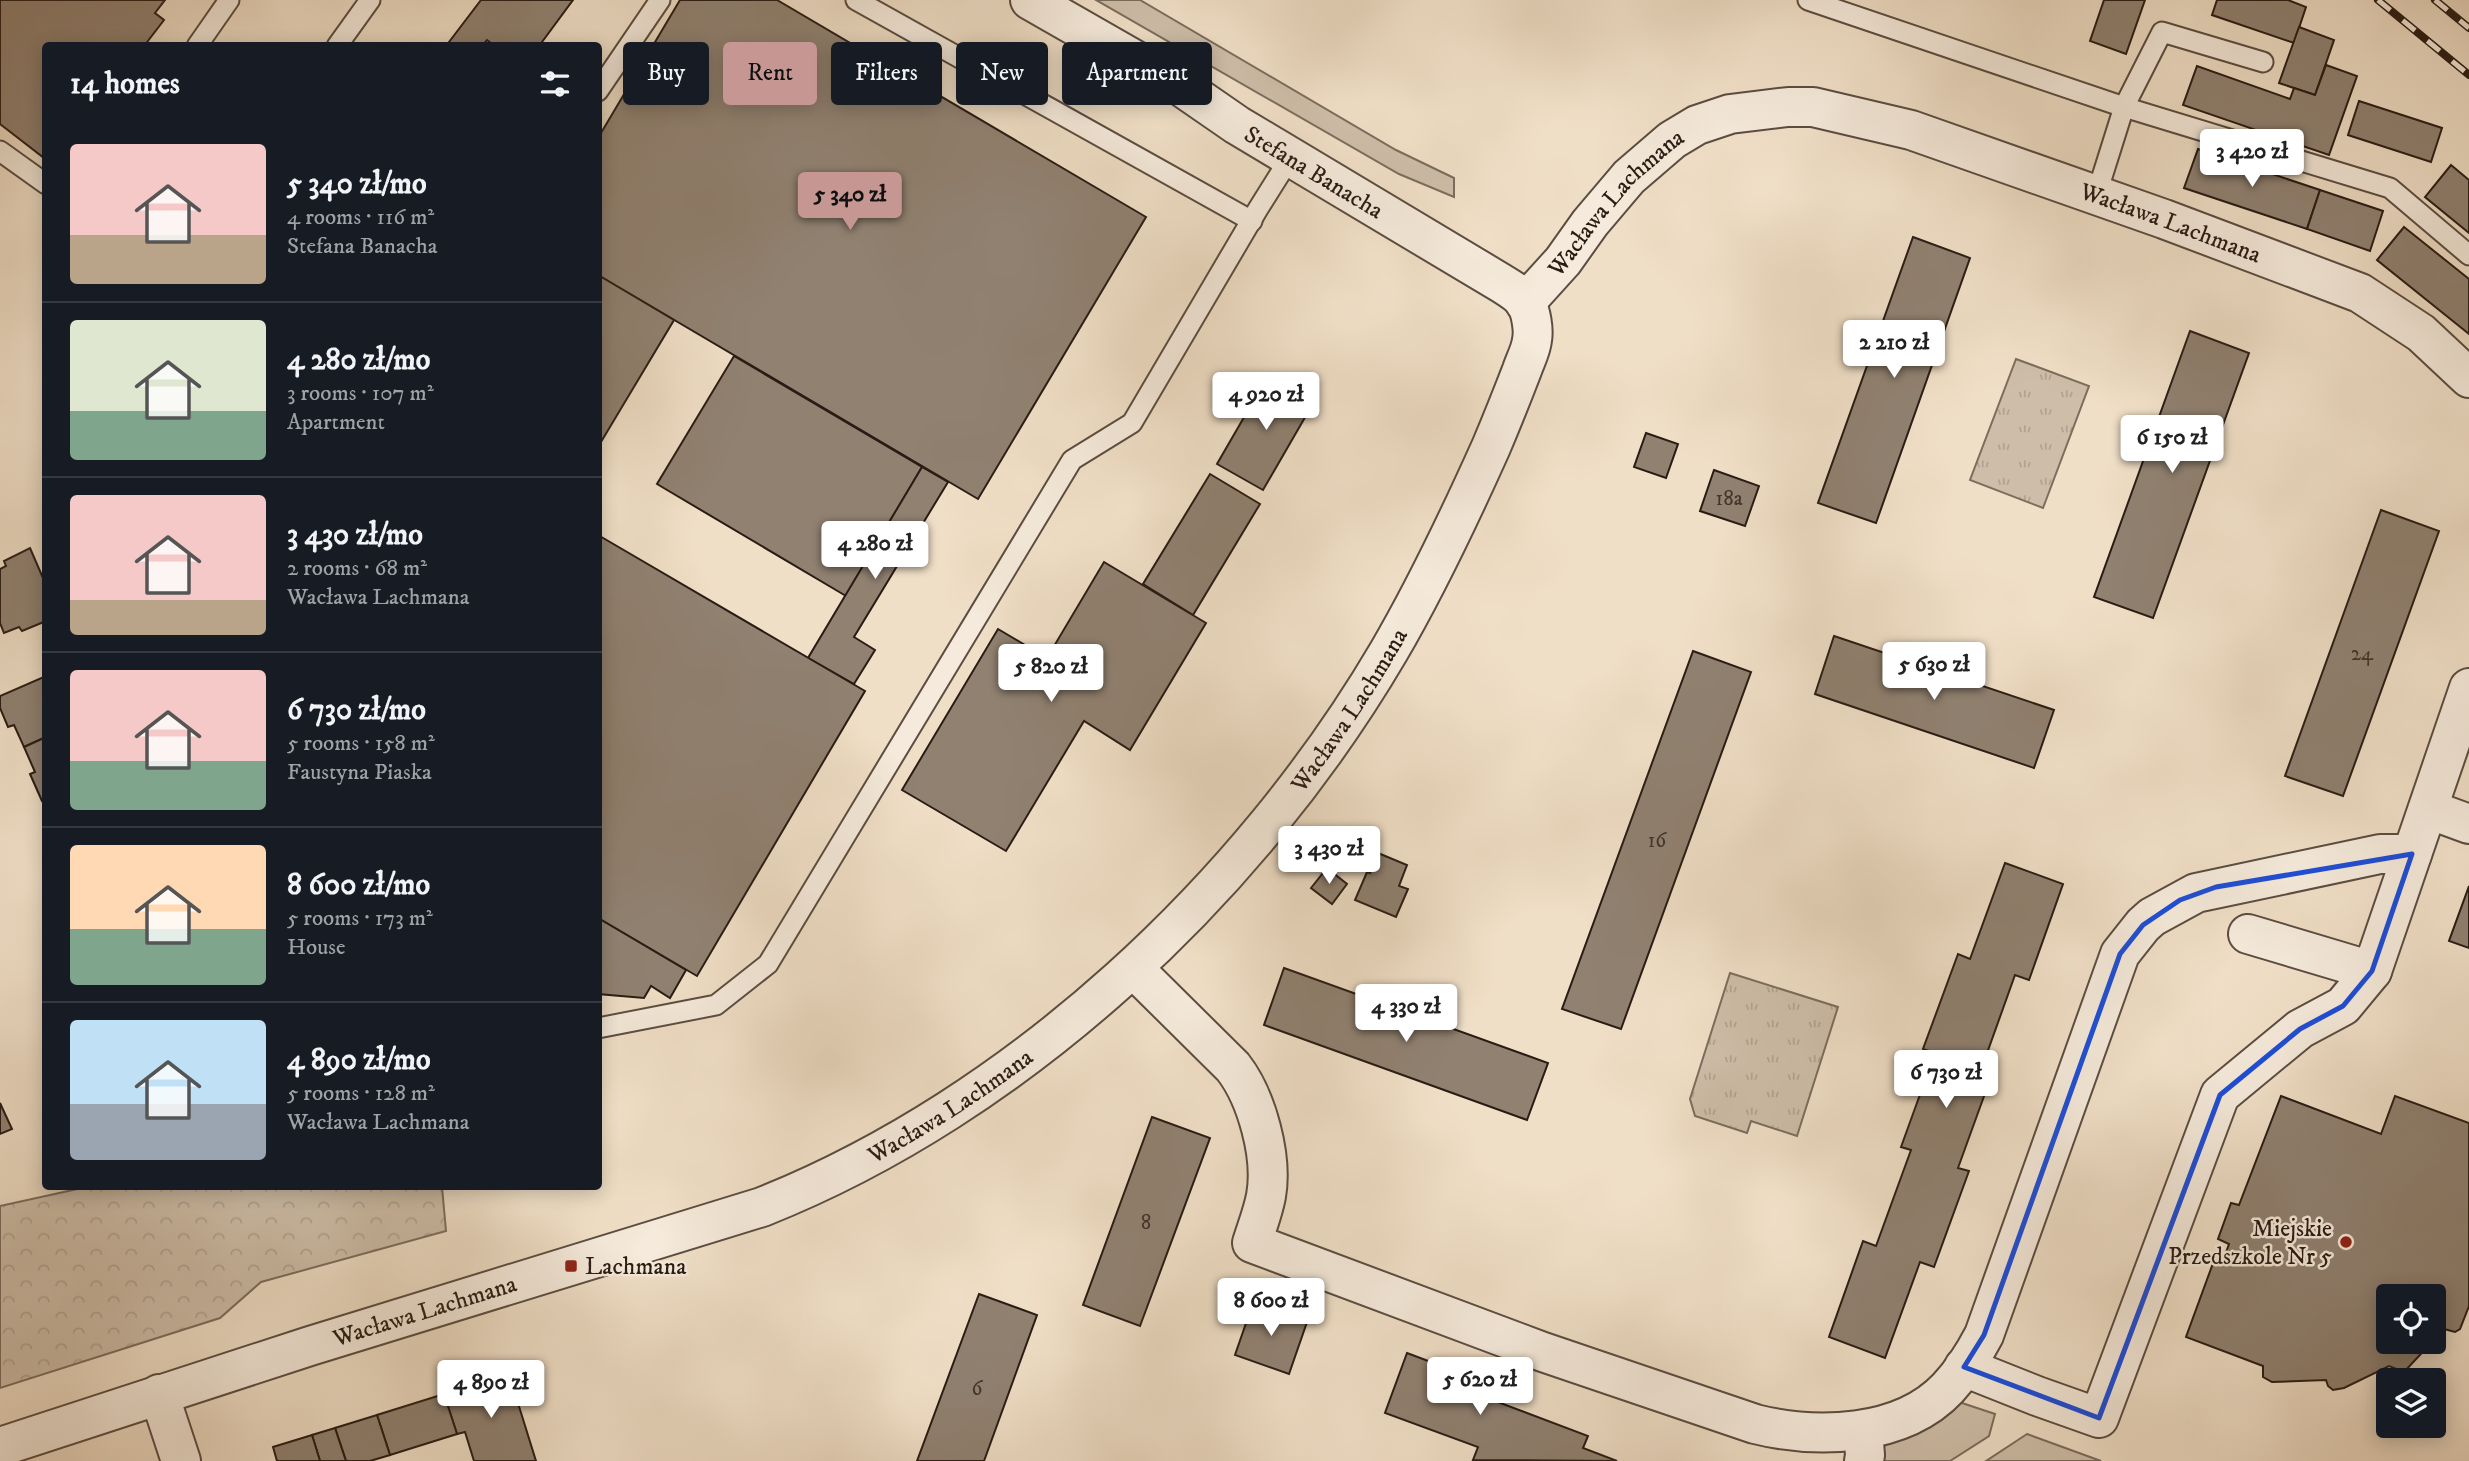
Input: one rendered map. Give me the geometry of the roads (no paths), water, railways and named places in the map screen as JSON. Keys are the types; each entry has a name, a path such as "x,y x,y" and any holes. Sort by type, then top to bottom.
{"street":[{"name":"Stefana Banacha","path":"1051,5 1290,158 1514,291 1525,303"},
{"name":"Wacława Lachmana","path":"0,1447 159,1394 715,1223 800,1192 877,1153 974,1094 1080,1013 1181,922 1313,766 1389,652 1446,544 1508,408 1532,340 1531,320 1525,303 1563,261 1600,211 1643,162 1684,132 1730,114 1800,107 1874,120 1911,130 2360,292 2421,333 2469,379"},
{"path":"1964,1367 2099,1418 2220,1095 2300,1029 2343,1006 2372,971 2469,688"},
{"path":"2428,809 2469,824"},
{"path":"1133,968 1233,1067 1249,1093 1258,1116 1267,1173 1266,1194 1252,1243 1544,1352 1755,1424 1863,1446 1898,1419 1933,1401 1948,1388 1984,1335 2120,954 2143,925 2180,900 2216,887 2380,853 2412,853"},
{"path":"2248,934 2372,971"},
{"path":"159,1394 181,1461"}],"lane":[{"path":"200,42 229,0"},
{"path":"340,42 370,0"},
{"path":"602,85 660,0"},
{"path":"856,0 1252,221"},
{"path":"1808,0 2124,107 2390,188 2469,255"},
{"path":"2096,196 2124,107 2162,32 2263,62"},
{"path":"0,151 42,181"},
{"path":"602,1027 716,1004 768,964 1072,460 1132,423 1290,158"}],"railway":[{"path":"2378,0 2469,75"},
{"path":"2435,0 2469,28"}],"place":[{"name":"Miejskie Przedszkole Nr 5","path":"2346,1242"},
{"name":"Lachmana","path":"571,1266"}]}
